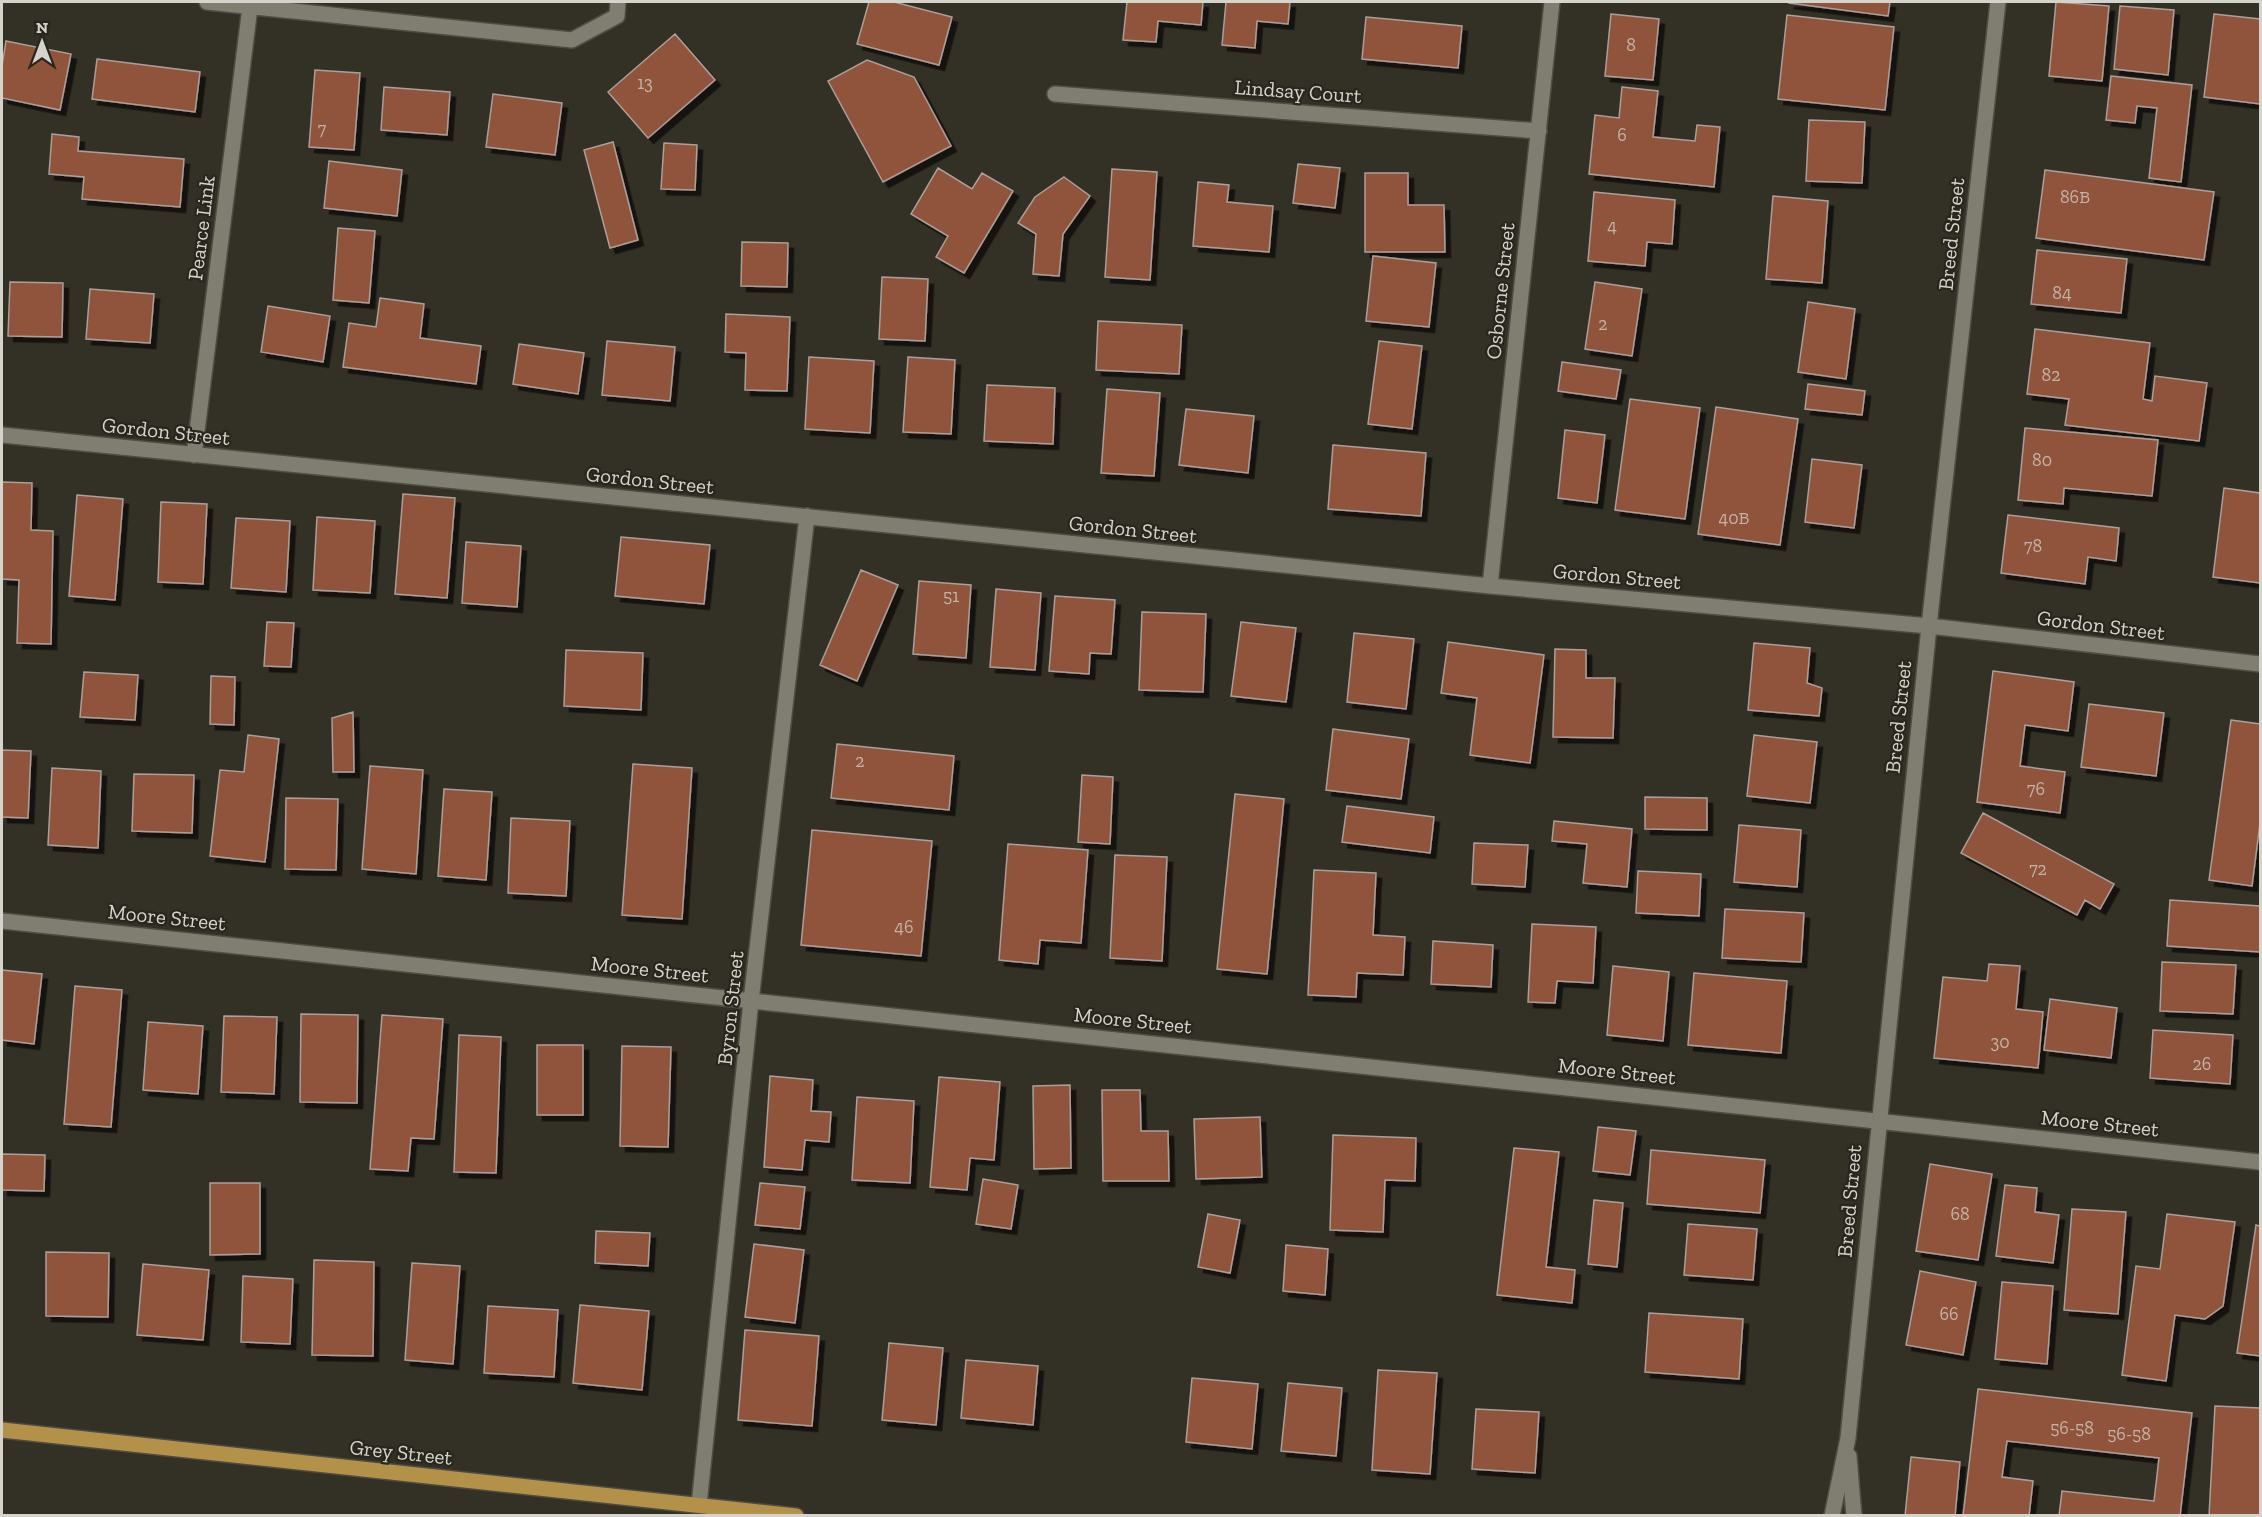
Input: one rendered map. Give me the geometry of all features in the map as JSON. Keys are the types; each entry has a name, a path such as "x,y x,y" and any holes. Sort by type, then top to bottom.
{"main road":[{"name":"Grey Street","path":"2,1430 796,1515"}],"street":[{"path":"207,2 572,40 618,9"},
{"name":"Osborne Street","path":"1490,586 1552,2"},
{"name":"Breed Street","path":"1832,1515 1848,1438 1929,626 1998,2"},
{"name":"Pearce Link","path":"194,454 250,7"},
{"name":"Lindsay Court","path":"1055,94 1539,131"},
{"name":"Gordon Street","path":"2,435 1490,586 1929,626 2260,664"},
{"name":"Byron Street","path":"699,1505 751,1001 807,516"},
{"name":"Moore Street","path":"2,921 2260,1162"},
{"name":"Breed Street","path":"1848,1438 1854,1515"}],"building":[{"path":"869,2 894,2 952,17 939,65 857,44"},
{"path":"1127,2 1203,2 1201,25 1158,21 1156,42 1123,40"},
{"path":"1226,2 1290,2 1288,24 1257,21 1255,48 1222,45"},
{"path":"1789,2 1890,2 1888,16"},
{"path":"2056,2 2109,6 2102,81 2049,76"},
{"path":"2120,6 2174,10 2168,75 2114,69"},
{"path":"1611,14 1659,19 1653,80 1605,76"},
{"path":"2214,14 2260,19 2260,104 2204,97"},
{"path":"1787,15 1894,27 1885,110 1778,99"},
{"path":"1366,17 1462,26 1458,68 1362,59"},
{"path":"675,34 715,80 648,138 608,92"},
{"path":"6,41 71,54 60,110 2,98 2,66"},
{"path":"97,59 200,72 195,112 92,99"},
{"path":"867,60 914,77 951,146 883,182 828,81"},
{"path":"315,70 360,73 354,150 309,147"},
{"path":"2111,76 2192,85 2181,182 2149,178 2157,108 2137,106 2135,123 2106,120"},
{"path":"384,87 450,92 447,135 381,130"},
{"path":"1622,87 1658,91 1653,137 1695,141 1697,125 1720,127 1714,187 1589,174 1595,115 1619,118"},
{"path":"493,94 562,103 555,155 486,147"},
{"path":"1809,120 1865,122 1862,183 1806,181"},
{"path":"52,134 79,137 78,151 184,159 180,207 82,199 84,177 49,174"},
{"path":"613,142 638,240 610,248 584,150"},
{"path":"664,143 697,145 695,190 661,189"},
{"path":"329,161 402,170 397,216 324,208"},
{"path":"1298,164 1340,168 1335,208 1293,203"},
{"path":"938,168 972,189 982,173 1013,191 964,273 936,257 948,236 911,214"},
{"path":"1112,169 1157,172 1150,280 1105,277"},
{"path":"2045,170 2214,192 2204,260 2036,238"},
{"path":"1365,173 1408,173 1408,205 1444,205 1445,252 1365,252"},
{"path":"1064,177 1090,196 1063,234 1059,276 1033,274 1036,234 1018,223 1035,197"},
{"path":"1198,182 1229,185 1227,202 1273,206 1269,252 1193,246"},
{"path":"1594,192 1675,200 1672,244 1647,242 1645,266 1588,261"},
{"path":"1773,196 1828,201 1822,283 1766,279"},
{"path":"338,228 375,231 369,303 333,300"},
{"path":"742,242 788,243 787,287 741,286"},
{"path":"2037,250 2127,259 2121,313 2031,304"},
{"path":"1373,256 1436,263 1429,327 1366,321"},
{"path":"882,277 928,279 925,341 879,339"},
{"path":"10,282 63,283 62,337 8,336"},
{"path":"1595,282 1642,289 1632,356 1585,349"},
{"path":"90,289 154,294 150,343 86,339"},
{"path":"380,298 424,304 420,338 481,346 476,384 343,367 349,323 376,327"},
{"path":"1808,302 1855,309 1846,379 1798,372"},
{"path":"268,306 330,316 323,362 261,352"},
{"path":"726,314 790,317 787,391 745,390 746,353 725,352"},
{"path":"1098,321 1182,325 1179,374 1096,370"},
{"path":"2035,329 2150,343 2143,399 2152,401 2155,376 2207,383 2199,441 2065,425 2069,399 2027,394"},
{"path":"607,341 675,347 670,401 602,395"},
{"path":"1379,341 1422,346 1412,429 1368,424"},
{"path":"519,344 584,353 578,394 513,384"},
{"path":"809,357 874,361 870,433 805,429"},
{"path":"908,357 955,360 951,434 903,432"},
{"path":"1562,362 1621,370 1616,399 1558,391"},
{"path":"1808,384 1865,391 1862,415 1805,409"},
{"path":"987,385 1055,388 1053,444 984,441"},
{"path":"1107,389 1160,393 1154,476 1101,473"},
{"path":"1630,399 1700,408 1685,519 1615,510"},
{"path":"1716,407 1798,419 1780,545 1698,534"},
{"path":"1186,409 1254,416 1248,473 1179,465"},
{"path":"2025,428 2158,440 2152,496 2064,488 2063,504 2018,500"},
{"path":"1565,430 1605,435 1597,503 1558,498"},
{"path":"1333,445 1426,453 1421,516 1328,509"},
{"path":"1812,459 1862,465 1854,528 1805,522"},
{"path":"2,482 32,483 31,530 53,531 51,644 17,643 19,580 2,579"},
{"path":"2224,488 2260,493 2260,583 2213,577"},
{"path":"403,494 455,498 447,598 395,594"},
{"path":"77,495 123,499 115,600 69,596"},
{"path":"161,502 207,504 203,584 158,582"},
{"path":"2008,515 2119,528 2116,561 2088,557 2085,584 2001,573"},
{"path":"317,517 375,521 370,593 313,590"},
{"path":"236,518 290,521 286,592 231,588"},
{"path":"621,537 710,545 704,604 615,596"},
{"path":"466,542 521,546 517,607 462,603"},
{"path":"861,570 898,585 857,681 820,665"},
{"path":"919,581 971,585 966,658 913,654"},
{"path":"996,589 1041,593 1035,670 990,667"},
{"path":"1055,596 1115,600 1111,654 1090,653 1089,674 1049,671"},
{"path":"1142,612 1206,614 1203,692 1139,690"},
{"path":"267,622 294,623 291,667 264,666"},
{"path":"1241,622 1296,628 1286,702 1231,696"},
{"path":"1354,633 1414,639 1406,709 1347,702"},
{"path":"1448,642 1544,655 1530,763 1470,755 1477,698 1441,693"},
{"path":"1754,643 1810,648 1807,683 1822,688 1819,716 1748,710"},
{"path":"1555,649 1586,650 1586,678 1615,678 1613,738 1553,737"},
{"path":"566,650 643,653 641,710 564,706"},
{"path":"1993,671 2074,682 2068,731 2025,725 2020,766 2065,772 2060,813 1977,802"},
{"path":"84,672 138,675 135,720 80,717"},
{"path":"211,676 235,677 234,725 210,724"},
{"path":"2089,704 2164,713 2156,776 2081,767"},
{"path":"353,712 354,772 333,772 332,718"},
{"path":"2231,720 2260,724 2260,823 2252,886 2209,880"},
{"path":"1333,729 1409,739 1401,799 1326,790"},
{"path":"248,735 279,739 265,862 210,856 220,770 244,772"},
{"path":"1754,735 1817,742 1810,803 1747,796"},
{"path":"837,744 954,756 949,810 831,798"},
{"path":"2,750 31,751 28,818 2,817"},
{"path":"633,764 692,768 682,919 622,915"},
{"path":"370,766 423,770 416,874 362,869"},
{"path":"52,768 101,771 98,848 48,845"},
{"path":"134,774 194,775 192,833 132,831"},
{"path":"1082,775 1113,777 1110,844 1078,842"},
{"path":"444,789 492,792 486,880 438,876"},
{"path":"1235,794 1284,799 1267,974 1217,969"},
{"path":"1645,797 1707,798 1707,830 1645,829"},
{"path":"286,798 338,799 336,870 285,869"},
{"path":"1347,806 1434,817 1430,853 1342,842"},
{"path":"1983,813 2114,884 2100,909 2085,900 2077,915 1961,853"},
{"path":"511,818 570,821 566,896 508,893"},
{"path":"1554,821 1632,829 1627,887 1583,883 1587,844 1552,841"},
{"path":"1739,825 1801,830 1797,887 1734,882"},
{"path":"812,830 932,841 921,956 801,945"},
{"path":"1474,843 1528,845 1525,887 1472,884"},
{"path":"1008,844 1088,850 1081,943 1040,940 1038,964 999,960"},
{"path":"1115,855 1167,857 1162,961 1110,958"},
{"path":"1314,870 1376,873 1373,935 1405,937 1403,975 1357,973 1356,997 1308,995"},
{"path":"1638,871 1701,874 1699,916 1636,913"},
{"path":"2170,900 2260,906 2260,952 2167,946"},
{"path":"1725,909 1804,913 1801,962 1722,958"},
{"path":"1532,924 1596,927 1593,983 1557,981 1555,1003 1528,1002"},
{"path":"1433,941 1493,945 1491,987 1431,984"},
{"path":"2162,962 2236,965 2233,1014 2160,1011"},
{"path":"1989,964 2020,966 2016,1009 2043,1012 2038,1068 1934,1058 1943,977 1987,981"},
{"path":"1613,966 1669,972 1663,1041 1607,1035"},
{"path":"2,970 42,974 34,1044 2,1040"},
{"path":"1694,973 1787,981 1781,1053 1688,1045"},
{"path":"75,986 122,990 111,1127 64,1124"},
{"path":"2050,999 2117,1008 2111,1058 2044,1050"},
{"path":"301,1014 358,1015 357,1103 300,1102"},
{"path":"382,1015 443,1019 434,1139 411,1138 408,1171 370,1169"},
{"path":"224,1016 277,1017 274,1094 221,1092"},
{"path":"148,1022 203,1026 198,1094 143,1090"},
{"path":"2153,1030 2233,1035 2230,1084 2150,1078"},
{"path":"459,1035 501,1037 496,1173 454,1172"},
{"path":"537,1045 583,1045 583,1115 537,1115"},
{"path":"622,1046 671,1047 668,1147 620,1146"},
{"path":"770,1076 813,1080 811,1111 831,1112 829,1142 805,1140 802,1170 764,1167"},
{"path":"939,1077 1000,1082 994,1160 970,1158 967,1190 930,1187"},
{"path":"1070,1085 1071,1168 1034,1169 1033,1086"},
{"path":"1102,1090 1140,1090 1141,1131 1168,1131 1169,1181 1103,1181"},
{"path":"857,1097 914,1101 910,1183 852,1180"},
{"path":"1260,1117 1262,1177 1196,1179 1194,1119"},
{"path":"1598,1127 1636,1131 1630,1175 1593,1171"},
{"path":"1333,1135 1416,1138 1415,1181 1385,1180 1383,1232 1330,1230"},
{"path":"1514,1148 1559,1152 1546,1267 1575,1270 1572,1303 1497,1295"},
{"path":"1651,1150 1765,1160 1760,1213 1647,1204"},
{"path":"2,1154 45,1155 44,1191 2,1190"},
{"path":"1930,1164 1992,1174 1978,1260 1916,1251"},
{"path":"983,1179 1018,1185 1011,1229 976,1224"},
{"path":"210,1183 260,1183 260,1254 210,1255"},
{"path":"760,1183 805,1187 800,1229 755,1225"},
{"path":"2005,1185 2037,1188 2035,1212 2059,1215 2053,1263 1996,1256"},
{"path":"1594,1200 1623,1203 1617,1267 1588,1264"},
{"path":"2072,1209 2126,1212 2118,1314 2064,1310"},
{"path":"1208,1214 1240,1220 1230,1273 1198,1267"},
{"path":"2167,1214 2235,1222 2223,1306 2205,1319 2175,1315 2166,1381 2122,1375 2136,1266 2160,1269"},
{"path":"1688,1224 1757,1229 1753,1280 1684,1275"},
{"path":"2256,1225 2260,1226 2260,1356 2237,1353"},
{"path":"596,1231 650,1233 648,1266 595,1263"},
{"path":"754,1244 804,1250 795,1323 745,1317"},
{"path":"1286,1245 1328,1249 1325,1295 1283,1291"},
{"path":"46,1252 109,1253 108,1317 46,1316"},
{"path":"314,1260 374,1262 373,1356 312,1355"},
{"path":"412,1263 460,1266 453,1364 405,1360"},
{"path":"143,1264 209,1270 203,1340 137,1335"},
{"path":"1920,1271 1976,1282 1963,1355 1906,1345"},
{"path":"243,1276 293,1279 290,1344 241,1342"},
{"path":"2002,1282 2053,1286 2047,1364 1995,1359"},
{"path":"580,1305 649,1311 642,1390 573,1383"},
{"path":"488,1306 558,1310 554,1377 484,1373"},
{"path":"1649,1313 1743,1319 1739,1379 1645,1372"},
{"path":"745,1330 819,1336 812,1426 738,1420"},
{"path":"889,1343 943,1348 936,1425 882,1420"},
{"path":"966,1360 1038,1366 1033,1425 961,1418"},
{"path":"1378,1370 1437,1373 1430,1474 1372,1470"},
{"path":"1192,1378 1258,1384 1252,1449 1186,1442"},
{"path":"1288,1383 1342,1388 1336,1456 1281,1451"},
{"path":"1978,1389 2192,1413 2180,1516 2059,1516 2062,1491 2154,1501 2159,1458 2007,1441 2002,1477 2033,1481 2029,1516 1963,1516"},
{"path":"2215,1406 2260,1408 2260,1516 2209,1516"},
{"path":"1476,1409 1539,1412 1535,1473 1472,1469"},
{"path":"1911,1457 1960,1462 1955,1516 1905,1516"}]}
